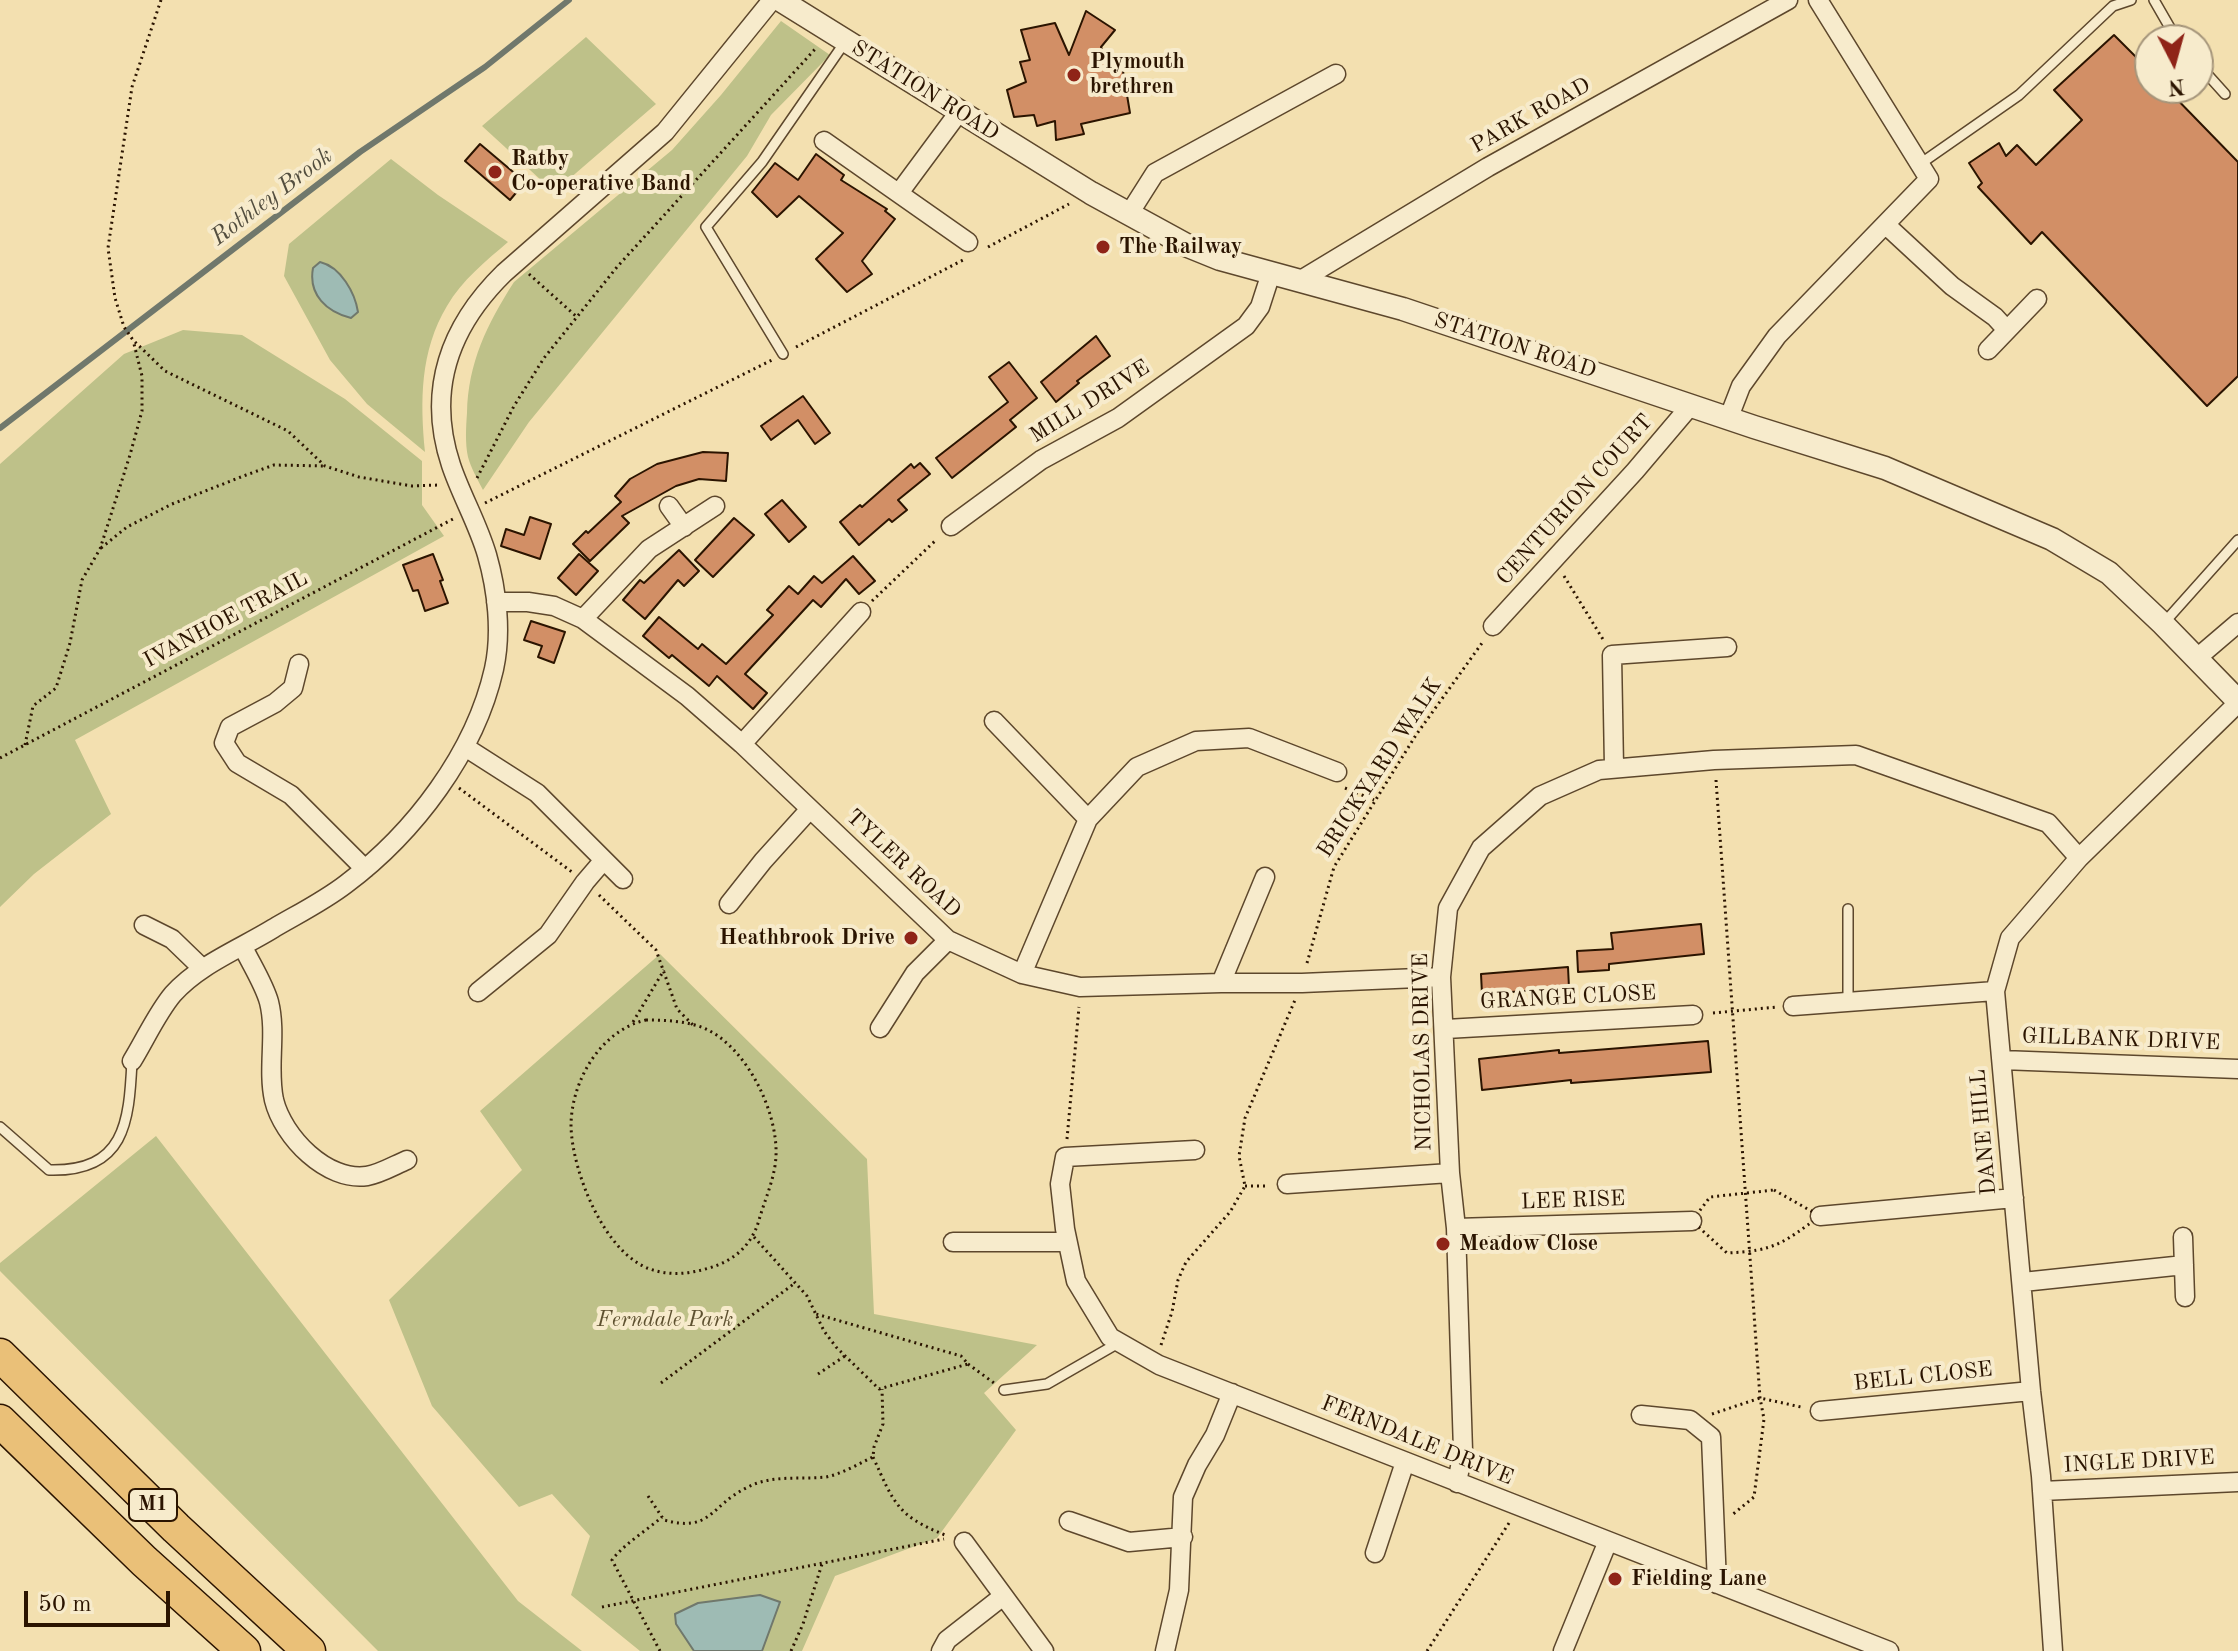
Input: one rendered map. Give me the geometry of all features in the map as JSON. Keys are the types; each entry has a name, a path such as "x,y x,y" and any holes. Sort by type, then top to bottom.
{"highway":[{"name":"M1","path":"0,1355 176,1528 309,1651"},
{"name":"M1","path":"0,1421 144,1561 244,1651"}],"street":[{"path":"132,1061 172,995 202,968 343,887 365,869 447,778 465,747 494,668 498,638 496,602 487,554 463,498 444,434 441,401 445,372 465,317 484,292 516,261 665,132 772,0"},
{"name":"STATION ROAD","path":"780,0 959,112 1188,246 1220,259 1403,309 1885,468 2052,539 2109,573 2238,702"},
{"name":"PARK ROAD","path":"1301,280 1488,167 1788,0"},
{"path":"1729,417 1741,386 1777,336 1929,179 1818,0"},
{"path":"1129,214 1155,173 1336,74"},
{"path":"899,193 959,112"},
{"path":"824,141 968,242"},
{"path":"1886,225 1952,286 1995,317 2006,329"},
{"name":"MILL DRIVE","path":"951,526 1041,460 1118,418 1246,326 1260,307 1271,273"},
{"path":"1988,350 2037,299"},
{"name":"CENTURION COURT","path":"1493,626 1553,563 1691,405"},
{"path":"669,506 684,527"},
{"path":"583,619 649,549 715,506"},
{"name":"TYLER ROAD","path":"496,602 554,606 583,619 687,696 742,744 948,940 1022,974 1080,987 1441,977"},
{"path":"742,744 861,612"},
{"path":"2197,658 2238,623"},
{"path":"1614,767 1612,655 1727,647"},
{"path":"299,664 293,688 275,703 230,727 224,743 237,763 291,795 365,869"},
{"name":"DANE HILL","path":"2053,1651 2042,1491 1995,991 2010,938 2079,858 2238,702"},
{"path":"994,721 1088,819"},
{"path":"1022,974 1088,819 1137,767 1196,741 1249,738 1337,772"},
{"path":"465,747 537,793 623,879"},
{"name":"NICHOLAS DRIVE","path":"1457,1483 1463,1451 1456,1228 1450,1173 1446,1029 1441,977 1448,908 1481,848 1540,796 1599,770 1714,760 1856,755 2048,823 2079,858"},
{"path":"729,904 810,809"},
{"path":"478,992 548,935 603,861"},
{"path":"1221,983 1265,877"},
{"path":"144,925 172,939 202,968"},
{"path":"880,1028 915,973 948,940"},
{"path":"243,947 269,1002 270,1067 275,1103 286,1126 304,1151 332,1171 367,1176 407,1160"},
{"path":"1793,1006 1995,991"},
{"name":"GRANGE CLOSE","path":"1446,1029 1693,1015"},
{"name":"GILLBANK DRIVE","path":"2002,1060 2238,1069"},
{"path":"1065,1157 1195,1150"},
{"name":"FERNDALE DRIVE","path":"1065,1157 1060,1184 1067,1242 1076,1281 1110,1337 1154,1362 1889,1651"},
{"path":"1287,1184 1450,1173"},
{"path":"1820,1216 2014,1198"},
{"name":"LEE RISE","path":"1456,1228 1692,1221"},
{"path":"2183,1237 2185,1297"},
{"path":"953,1242 1067,1242"},
{"path":"2023,1282 2184,1265"},
{"name":"BELL CLOSE","path":"1820,1411 2031,1391"},
{"path":"1166,1651 1179,1590 1183,1497 1215,1435 1232,1393"},
{"path":"1641,1415 1690,1420 1711,1437 1717,1584"},
{"path":"1375,1553 1405,1462"},
{"name":"INGLE DRIVE","path":"2042,1491 2238,1482"},
{"path":"1069,1521 1129,1542 1183,1537"},
{"path":"1563,1651 1608,1541"},
{"path":"964,1542 1044,1651"},
{"path":"941,1651 947,1640 1002,1597"}],"lane":[{"path":"1920,164 2019,95 2113,6 2131,0"},
{"path":"2154,0 2168,24"},
{"path":"783,354 706,227 762,162 838,37"},
{"path":"2214,82 2225,94"},
{"path":"2163,624 2238,540"},
{"path":"1848,909 1848,1002"},
{"path":"0,1127 49,1170 88,1167 104,1158 116,1143 126,1121 132,1061"},
{"path":"1004,1390 1047,1384 1120,1342"}],"path":[{"path":"161,0 132,87 108,248 115,298 124,327 165,371 288,431 325,466"},
{"path":"100,549 127,527 172,504 274,465 325,466 359,477 463,498 544,358 617,267 838,37"},
{"path":"516,261 577,317"},
{"path":"24,747 33,706 56,688 70,643 82,580 100,549 142,411 142,376 133,340"},
{"name":"IVANHOE TRAIL","path":"0,758 463,498"},
{"path":"861,612 951,526"},
{"path":"1553,563 1572,586 1612,655"},
{"name":"BRICKYARD WALK","path":"1245,1186 1239,1156 1245,1118 1302,983 1334,867 1416,735 1493,626"},
{"path":"1714,760 1764,1419 1754,1497 1715,1529"},
{"path":"1337,772 1341,786 1374,800"},
{"path":"447,778 585,882 656,950 677,1009 693,1025"},
{"path":"632,1023 664,970"},
{"path":"1065,1157 1080,987"},
{"path":"1693,1015 1793,1006"},
{"path":"666,1020 693,1025 722,1039 759,1087 775,1132 774,1175 754,1237 723,1264 688,1274 666,1273 647,1268 610,1237 580,1176 571,1128 573,1108 578,1088 596,1053 619,1030 632,1023 666,1020"},
{"path":"1154,1362 1186,1262 1230,1212 1245,1186 1287,1184"},
{"path":"1774,1190 1820,1216 1780,1245 1750,1252 1727,1253 1692,1221 1710,1197 1774,1190"},
{"path":"602,1607 952,1537 908,1518 891,1497 873,1457 883,1424 882,1389 845,1356 824,1331 807,1296 754,1237"},
{"path":"661,1383 795,1283"},
{"path":"816,1314 961,1356 1004,1390"},
{"path":"818,1374 845,1356"},
{"path":"882,1389 968,1364"},
{"path":"1690,1420 1760,1398 1820,1411"},
{"path":"648,1496 664,1520 685,1526 697,1523 744,1488 773,1479 831,1476 873,1457"},
{"path":"1427,1651 1519,1506"},
{"path":"660,1651 612,1560 620,1549 639,1538 662,1517"},
{"path":"791,1651 822,1564"}],"green space":[{"path":"781,21 830,55 771,115 747,156 529,422 483,490 467,452 468,395 481,344 514,282 672,150"},
{"path":"586,37 656,104 554,192 482,126"},
{"path":"391,159 508,242 460,288 438,323 424,377 425,452 367,404 330,360 284,276 289,244"},
{"path":"183,330 242,335 345,399 422,461 422,505 444,536 75,740 111,814 34,874 0,907 0,464 124,354"},
{"name":"Ferndale Park","path":"660,954 867,1159 874,1314 1037,1345 984,1393 1016,1430 937,1538 835,1576 802,1651 640,1651 571,1595 590,1536 552,1494 519,1507 432,1406 389,1300 522,1170 480,1111"},
{"path":"156,1136 518,1601 582,1651 378,1651 0,1271 0,1263"}],"water":[{"path":"320,262 334,269 350,289 358,312 351,318 327,307 316,294 313,268"},
{"path":"760,1595 780,1602 762,1651 694,1651 676,1624 675,1614 698,1603"}],"building":[{"name":"Plymouth brethren","path":"1086,11 1115,30 1101,47 1110,67 1122,65 1130,113 1081,124 1084,134 1056,140 1055,121 1037,126 1034,115 1014,117 1007,90 1026,82 1020,62 1030,60 1021,30 1055,23 1069,55"},
{"path":"2114,35 2134,55 2134,104 2182,104 2238,162 2238,376 2207,406 2042,232 2031,244 1978,187 1982,183 1969,163 1999,143 2006,156 2017,145 2036,165 2082,120 2054,90"},
{"name":"Ratby Co-operative Band","path":"480,144 525,182 510,200 465,161"},
{"path":"816,154 844,175 841,180 887,209 885,211 895,219 862,261 872,274 847,292 816,259 843,233 799,196 777,217 752,192 775,163 798,180"},
{"path":"1096,336 1110,356 1056,402 1041,382"},
{"path":"1009,362 1037,398 1010,420 1016,427 952,478 936,458 1008,402 989,377"},
{"path":"803,396 830,433 815,444 798,420 771,440 761,426"},
{"path":"703,452 728,453 726,481 699,479 676,486 622,516 629,523 590,561 573,544 621,502 615,496 630,479 657,464"},
{"path":"920,463 930,474 898,500 907,510 892,522 889,519 859,545 840,522 911,464 914,468"},
{"path":"782,500 806,527 789,542 765,514"},
{"path":"530,517 551,524 540,559 501,546 506,529 524,535"},
{"path":"734,518 754,535 713,577 695,560"},
{"path":"679,550 699,571 684,586 678,580 645,619 623,600 640,580 644,583"},
{"path":"433,554 448,603 425,611 418,590 413,591 403,565"},
{"path":"579,554 598,571 576,595 558,578"},
{"path":"853,556 875,581 859,594 846,579 821,607 813,600 745,674 767,693 753,709 717,676 709,686 643,636 659,617 698,649 702,644 726,664 773,615 767,610 789,586 798,594 814,576 822,583"},
{"path":"531,621 565,632 554,663 538,657 542,646 524,640"},
{"path":"1701,924 1704,954 1609,964 1609,970 1578,972 1577,951 1613,949 1611,933"},
{"path":"1568,967 1569,988 1482,994 1481,974"},
{"path":"1708,1041 1711,1072 1571,1083 1571,1080 1482,1090 1479,1059 1559,1050 1559,1053"}],"waterway":[{"name":"Rothley Brook","path":"0,428 360,152 485,67 569,0"}],"place":[{"name":"Plymouth brethren","path":"1074,75"},
{"name":"Ratby Co-operative Band","path":"495,172"},
{"name":"The Railway","path":"1103,247"},
{"name":"Heathbrook Drive","path":"911,938"},
{"name":"Meadow Close","path":"1443,1244"},
{"name":"Fielding Lane","path":"1615,1579"}]}
